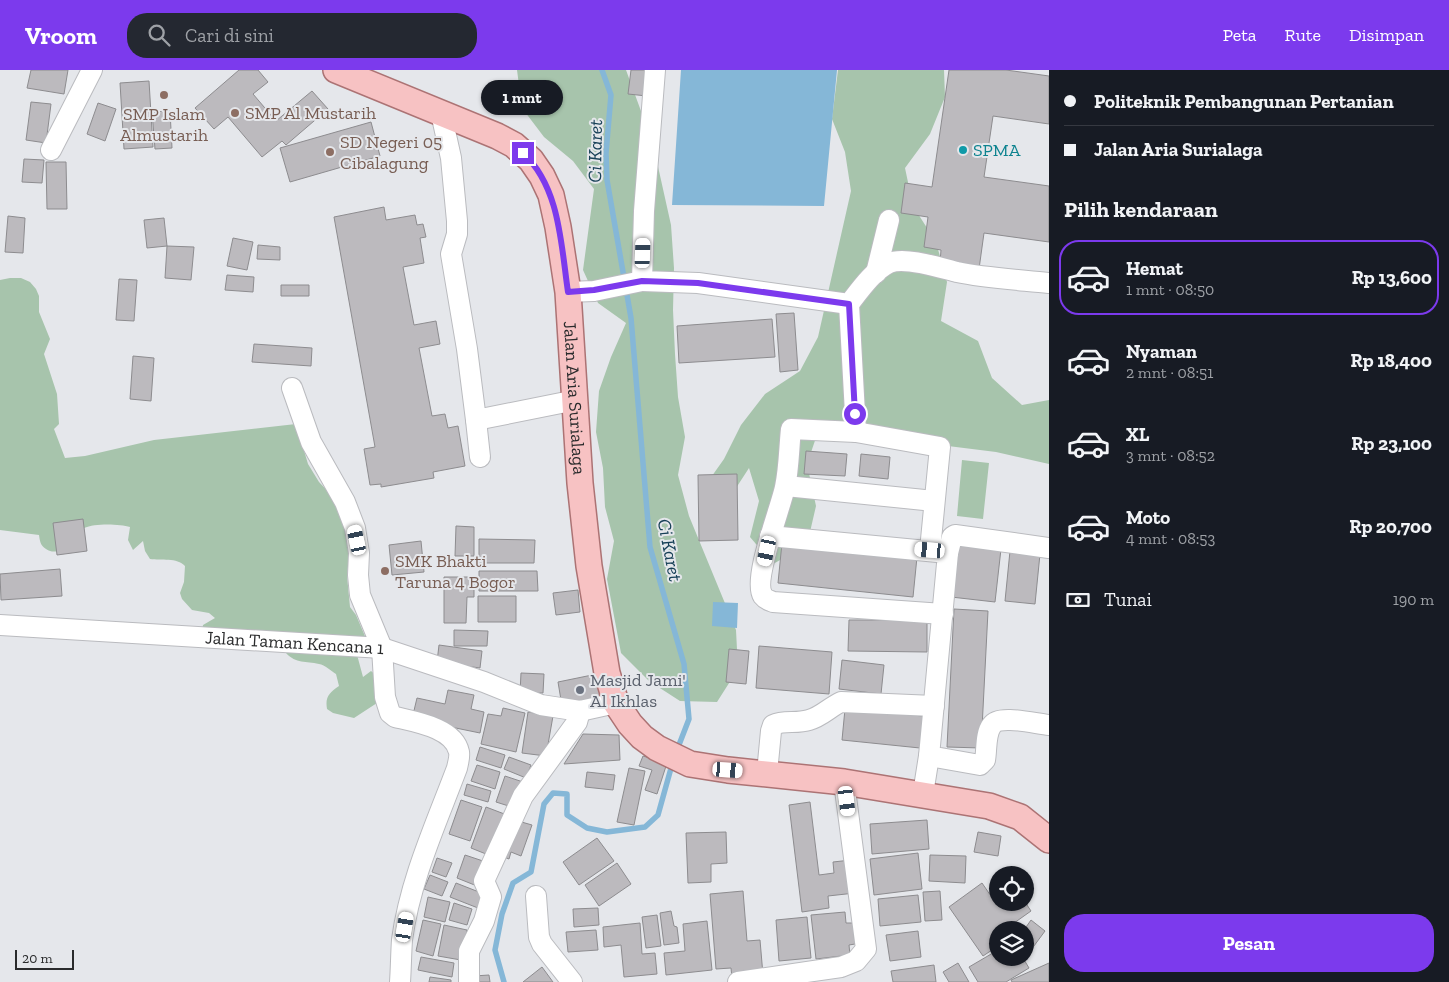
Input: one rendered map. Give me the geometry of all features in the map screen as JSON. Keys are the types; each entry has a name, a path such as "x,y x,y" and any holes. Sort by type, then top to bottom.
{"main road":[{"name":"Jalan Aria Surialaga","path":"336,70 497,136 514,145 531,160 542,176 551,195 568,292 580,483 589,566 607,673 616,703 630,724 642,737 657,748 690,764 728,770 844,782 989,806 1020,817 1049,840"}],"street":[{"path":"51,150 92,70"},
{"path":"631,283 644,211 655,70"},
{"path":"440,113 451,158 457,221 457,234 451,254 467,349 480,457"},
{"path":"876,273 889,220"},
{"path":"856,432 849,304 876,273 890,263 905,262 940,266 957,272 1049,283"},
{"path":"568,292 594,290 631,283 698,283 849,304"},
{"path":"292,388 311,442 342,497 355,528 359,553 358,575 360,595 382,648 385,697 390,713 395,717 442,731 455,741 460,754 457,768 418,872 402,940 400,982"},
{"path":"476,420 576,400"},
{"path":"924,794 943,614 934,501 940,447 856,432 791,429 786,486 770,536 760,581 760,590 767,600 773,602 943,614"},
{"path":"786,486 934,501"},
{"path":"939,552 955,535 1049,548"},
{"path":"770,536 939,552"},
{"name":"Jalan Taman Kencana 1","path":"0,625 382,648 484,682 541,706 580,711 616,703"},
{"path":"767,773 771,731 774,725 779,722 812,720 841,702 934,706"},
{"path":"469,982 469,951 484,921 491,897 484,881 524,796 577,722 580,711"},
{"path":"929,756 980,765 985,760 988,732 992,724 998,720 1006,719 1049,726"},
{"path":"750,981 841,967 856,961 866,949 844,782"},
{"path":"536,896 539,937 542,944 572,982"}],"green space":[{"path":"517,70 626,70 653,144 671,225 674,268 675,354 678,397 685,437 678,475 689,516 736,630 738,669 717,702 680,701 649,681 621,653 607,579 614,541 605,507 603,468 596,432 599,391 626,323 598,303 583,270 594,189 573,161 544,137 522,108"},
{"path":"838,70 944,70 945,97 930,134 905,168 913,206 936,242 947,282 941,321 978,341 992,378 1022,405 1049,400 1049,464 996,452 924,443 820,426 807,464 816,506 807,545 773,564 750,537 759,501 749,468 723,508 702,490 724,459 741,425 765,394 800,371 818,337 851,191 845,152 832,119"},
{"path":"21,278 30,282 39,296 39,312 50,339 44,354 57,394 59,424 54,429 65,458 85,456 154,440 296,424 308,464 319,482 335,499 338,513 346,532 349,556 347,576 350,607 356,615 367,641 356,651 363,677 371,671 377,676 377,703 354,718 333,713 327,709 328,696 339,686 336,674 321,665 297,661 290,657 286,653 290,639 202,632 203,625 215,618 209,613 192,610 182,599 180,593 184,582 185,566 173,560 150,559 145,551 143,541 133,550 128,540 130,527 107,524 89,526 79,531 62,549 57,551 46,549 41,543 39,535 0,530 0,280"},
{"path":"962,460 989,463 983,519 957,516"}],"water":[{"path":"681,70 837,70 824,206 672,205"},
{"path":"713,602 738,603 737,628 712,626"}],"building":[{"path":"31,70 68,70 64,94 27,88"},
{"name":"SMP Al Mustarih","path":"239,70 258,70 268,82 253,94 276,121 312,91 328,109 286,145 282,141 262,157 228,117 214,129 195,108"},
{"path":"631,70 649,70 647,96 628,94"},
{"name":"SPMA","path":"949,70 1006,70 1049,76 1049,124 993,116 984,177 1049,186 1049,242 984,233 979,269 940,263 941,250 924,247 928,217 901,213 905,183 932,187"},
{"path":"149,81 153,147 124,149 120,83"},
{"path":"31,102 51,104 46,143 26,140"},
{"path":"98,103 116,109 105,141 87,134"},
{"path":"170,111 172,148 155,149 152,112"},
{"name":"SD Negeri 05 Cibalagung","path":"371,122 380,156 290,182 280,148"},
{"path":"24,159 44,160 42,183 22,182"},
{"path":"46,162 66,162 67,209 47,209"},
{"path":"384,207 386,220 415,215 417,225 423,224 426,237 420,238 424,263 403,267 414,325 436,321 440,344 419,348 432,416 445,414 448,428 458,426 465,466 433,472 434,478 381,487 381,484 370,485 364,449 375,447 334,217"},
{"path":"8,216 25,218 23,253 5,252"},
{"path":"164,218 167,246 147,248 144,220"},
{"path":"233,238 253,242 247,270 227,266"},
{"path":"258,245 280,247 280,260 257,259"},
{"path":"167,246 194,247 191,280 165,278"},
{"path":"227,275 254,277 253,292 225,290"},
{"path":"119,279 137,280 134,321 116,320"},
{"path":"281,285 309,285 309,296 281,296"},
{"path":"794,313 798,370 780,372 776,314"},
{"path":"772,319 775,357 679,363 677,326"},
{"path":"254,344 312,348 311,366 252,362"},
{"path":"133,356 154,358 151,401 130,399"},
{"path":"806,451 847,454 845,476 804,474"},
{"path":"861,454 890,457 888,479 859,476"},
{"path":"737,474 738,540 699,541 698,475"},
{"path":"83,519 87,551 57,555 53,523"},
{"path":"456,526 474,527 474,556 455,556"},
{"path":"479,539 535,540 534,563 479,563"},
{"path":"421,541 424,572 392,575 389,545"},
{"path":"782,543 917,557 913,597 778,583"},
{"path":"956,545 1001,549 995,602 951,597"},
{"path":"1010,551 1040,554 1035,604 1005,601"},
{"path":"60,569 62,596 1,600 0,574"},
{"path":"479,571 537,571 538,591 479,591"},
{"path":"444,577 474,577 474,597 467,597 466,623 444,623"},
{"path":"578,590 580,612 556,615 553,593"},
{"path":"478,596 516,596 516,622 478,622"},
{"path":"954,609 988,611 981,748 947,747"},
{"path":"849,620 927,620 927,652 848,651"},
{"path":"454,630 488,631 487,646 454,646"},
{"path":"439,645 482,651 480,668 437,662"},
{"path":"759,646 832,652 829,694 756,688"},
{"path":"729,649 749,651 746,684 726,682"},
{"path":"842,660 884,665 881,694 839,689"},
{"path":"521,673 544,674 543,693 520,693"},
{"name":"Masjid Jami' Al Ikhlas","path":"597,674 601,699 562,706 558,682"},
{"path":"448,690 474,695 471,709 484,712 480,733 412,719 417,698 445,704"},
{"path":"503,708 525,713 516,752 481,744 488,714 501,716"},
{"path":"845,709 923,716 920,748 842,740"},
{"path":"528,712 553,716 546,756 522,753"},
{"path":"583,734 619,735 620,760 564,764"},
{"path":"480,747 505,755 501,768 476,760"},
{"path":"643,756 667,763 657,794 645,790 652,770 639,766"},
{"path":"509,757 531,765 526,778 504,769"},
{"path":"477,765 500,772 495,789 471,781"},
{"path":"629,768 645,771 634,825 617,822"},
{"path":"587,772 615,775 613,790 585,787"},
{"path":"505,776 523,782 515,808 496,802"},
{"path":"467,784 491,791 488,802 464,795"},
{"path":"461,800 482,807 470,841 449,834"},
{"path":"810,802 819,875 834,873 833,862 851,860 855,893 828,896 829,908 802,912 789,805"},
{"path":"486,807 507,815 491,856 471,848"},
{"path":"927,820 929,849 872,854 870,824"},
{"path":"518,821 532,825 521,856 511,852 509,859 504,857"},
{"path":"726,832 727,863 711,864 711,882 688,883 686,833"},
{"path":"978,832 1001,836 998,856 974,852"},
{"path":"597,838 614,861 579,885 563,862"},
{"path":"918,853 922,889 874,895 870,859"},
{"path":"465,855 486,862 477,886 457,878"},
{"path":"930,855 966,856 965,883 929,881"},
{"path":"437,858 452,863 446,877 432,872"},
{"path":"617,863 631,884 599,906 585,885"},
{"path":"430,875 448,882 442,896 424,889"},
{"path":"456,883 484,894 478,908 450,897"},
{"path":"982,883 989,893 989,911 1031,911 1017,921 989,921 989,952 983,956 949,907"},
{"path":"743,891 747,941 760,940 763,975 732,978 731,968 716,969 710,894"},
{"path":"940,891 942,920 925,921 923,892"},
{"path":"918,895 921,922 880,926 878,899"},
{"path":"428,897 450,902 445,922 424,917"},
{"path":"454,903 472,909 467,925 449,920"},
{"path":"598,908 599,925 574,927 573,909"},
{"path":"671,911 674,926 677,927 679,943 664,945 660,913"},
{"path":"845,912 846,923 853,923 855,944 849,945 850,955 816,959 811,915"},
{"path":"657,915 661,946 646,948 642,917"},
{"path":"807,917 811,958 779,961 776,920"},
{"path":"423,920 441,924 433,956 416,951"},
{"path":"707,921 712,970 666,975 664,953 685,951 683,924"},
{"path":"1034,922 1045,931 1034,946"},
{"path":"640,923 642,954 655,953 657,974 624,977 621,945 604,947 603,927"},
{"path":"444,925 467,930 461,960 438,956"},
{"path":"596,930 598,950 568,952 566,932"},
{"path":"918,931 921,957 890,961 886,935"},
{"path":"989,955 989,966 1028,966 1029,968 1006,982 978,982 969,967"},
{"path":"421,957 454,963 452,977 418,970"},
{"path":"958,963 969,982 949,982 943,972"},
{"path":"1049,963 1049,982 1012,982 1011,980"},
{"path":"934,965 936,982 893,982 891,971"},
{"path":"542,967 553,982 523,982"},
{"path":"489,975 490,982 474,982 474,976"},
{"path":"430,977 451,980 451,982 429,982"}],"waterway":[{"name":"Ci Karet","path":"602,70 611,95 606,153 607,180 631,318 650,547 684,664 689,719 677,750"},
{"name":"Ci Karet","path":"504,982 495,950 502,914 513,883 531,872 544,804 553,793 567,794 567,815 587,828 607,832 645,827 658,815 673,761"}],"place":[{"name":"SMP Islam Almustarih","path":"164,95"},
{"name":"SMP Al Mustarih","path":"235,113"},
{"name":"SPMA","path":"963,150"},
{"name":"SD Negeri 05 Cibalagung","path":"330,152"},
{"name":"SMK Bhakti Taruna 4 Bogor","path":"385,571"},
{"name":"Masjid Jami' Al Ikhlas","path":"580,690"}],"route":[{"path":"523,153 531,160 542,176 551,195 568,292 594,290 642,281 698,283 849,304 855,414"}]}
